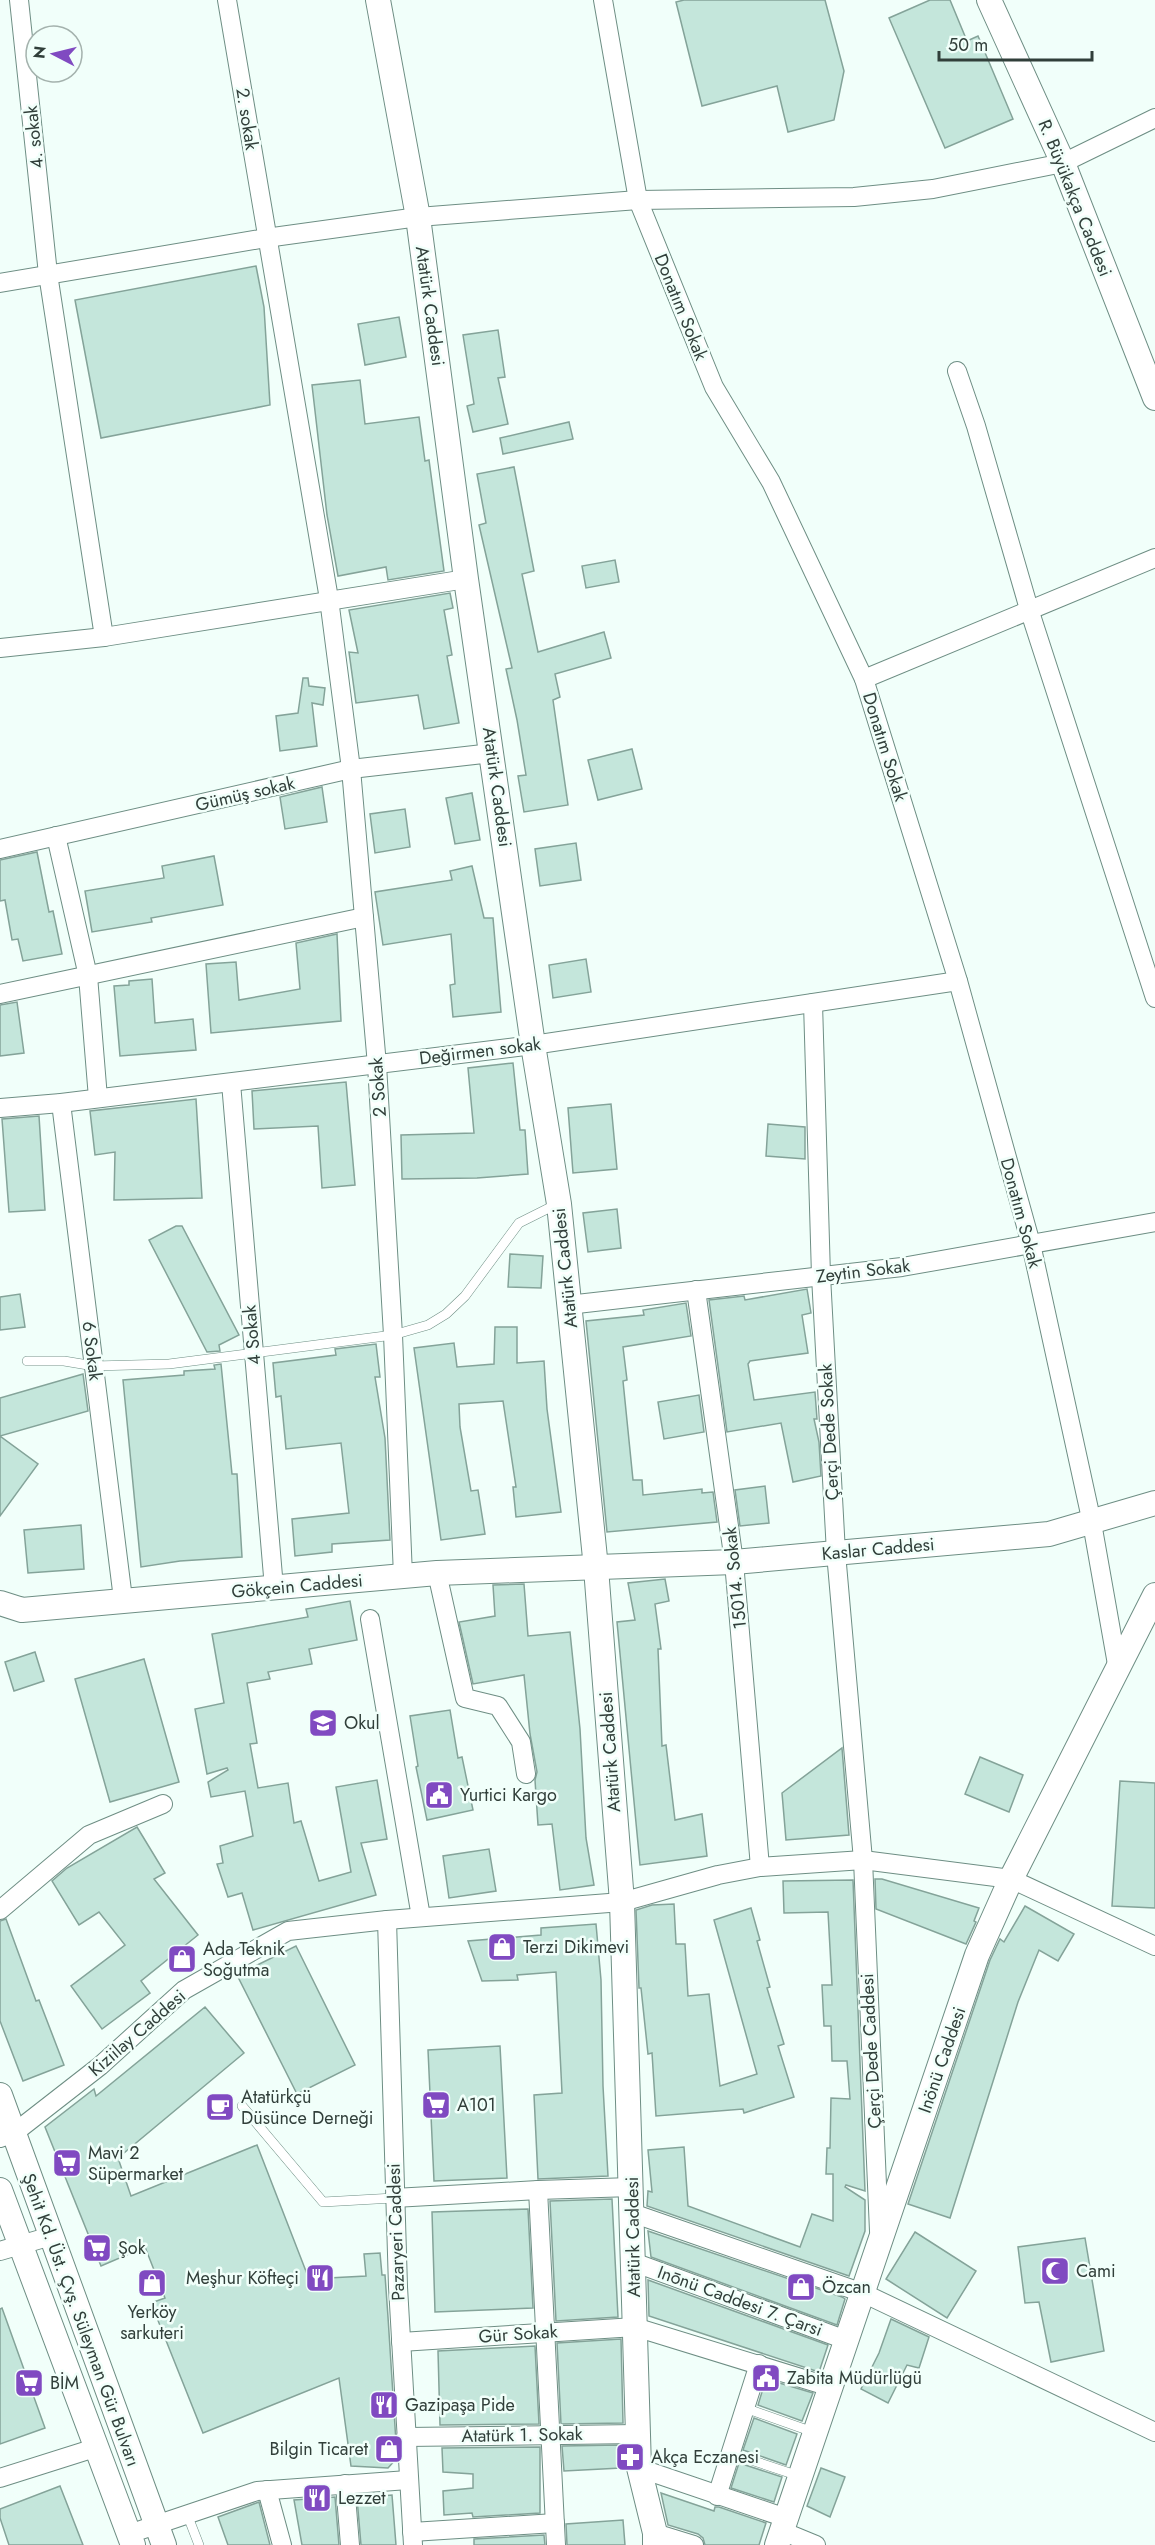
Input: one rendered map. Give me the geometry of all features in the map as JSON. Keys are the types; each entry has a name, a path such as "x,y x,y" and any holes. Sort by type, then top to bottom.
{"street":[{"name":"4. sokak","path":"19,0 48,274 104,637"},
{"name":"2. sokak","path":"227,0 329,599"},
{"name":"Atatürk Caddesi","path":"378,0 418,217 466,579 533,1045 559,1204 596,1569 622,1902 632,2187 637,2434 639,2468 655,2539"},
{"name":"Donatım Sokak","path":"603,0 638,200 714,387 771,482 864,679 958,981 1031,1244 1092,1523 1118,1670"},
{"name":"R. Büyükakça Caddesi","path":"989,0 1063,163 1155,398"},
{"path":"0,283 266,238 418,217 638,200 854,197 933,189 1063,163 1155,118"},
{"path":"957,371 976,426 1029,609 1155,998"},
{"path":"864,679 1155,558"},
{"path":"0,648 104,637 329,599 466,579"},
{"name":"2 Sokak","path":"329,599 351,770 377,1065 404,1576"},
{"name":"Gümüş sokak","path":"0,849 351,770 492,753"},
{"path":"56,836 88,976 98,1098"},
{"path":"0,994 364,917"},
{"name":"Değirmen sokak","path":"0,1108 231,1083 533,1045 958,981"},
{"name":"Çerçi Dede Sokak","path":"813,1002 821,1276 836,1553 863,1860"},
{"name":"4 Sokak","path":"231,1083 274,1588"},
{"name":"6 Sokak","path":"61,1103 123,1599"},
{"name":"Zeytin Sokak","path":"568,1305 902,1267 1155,1222"},
{"name":"15014. Sokak","path":"696,1290 735,1562 760,1867"},
{"name":"Kaslar Caddesi","path":"596,1569 735,1562 1049,1534 1155,1503"},
{"name":"Gökçein Caddesi","path":"0,1603 22,1610 123,1599 404,1576 596,1569"},
{"path":"437,1574 465,1698 498,1706 522,1742 526,1774"},
{"name":"Inönü Caddesi","path":"782,2532 977,1955 1011,1879 1155,1595"},
{"path":"370,1619 421,1917"},
{"path":"0,1910 89,1835 163,1804"},
{"name":"Kiziilay Caddesi","path":"7,2136 100,2066 184,1990 288,1931 421,1917 622,1902 718,1875 760,1867 863,1860 1011,1879 1155,1946"},
{"name":"Çerçi Dede Caddesi","path":"863,1860 880,2242"},
{"name":"Pazaryeri Caddesi","path":"387,1920 394,2198 412,2538"},
{"name":"Şehit Kd. Üst. Çvş. Süleyman Gür Bulvarı","path":"0,2095 7,2136 51,2236 160,2534"},
{"path":"394,2198 632,2187"},
{"name":"Şehit Kd. Üst. Çvş. Süleyman Gür Bulvarı","path":"0,2190 10,2248 98,2447 131,2539"},
{"path":"538,2190 556,2545"},
{"path":"632,2213 862,2293 1155,2432"},
{"path":"10,2248 51,2236"},
{"name":"Inōnü Caddesi 7. Çarsi","path":"633,2262 846,2340"},
{"name":"Gür Sokak","path":"401,2342 635,2327 830,2387"},
{"path":"717,2496 759,2364"},
{"name":"Atatürk 1. Sokak","path":"406,2437 637,2434"},
{"path":"0,2478 98,2447"},
{"path":"639,2468 717,2496 782,2532 816,2545"},
{"path":"131,2539 160,2534 187,2514 267,2490 408,2480"},
{"path":"345,2484 350,2545"},
{"path":"267,2490 282,2545"},
{"path":"412,2538 555,2523"},
{"path":"655,2539 694,2545"}],"lane":[{"path":"27,1361 64,1361 94,1366 169,1364 254,1355 393,1335 428,1325 446,1314 465,1296 519,1222 559,1204"},
{"path":"242,2106 323,2202 394,2198"},
{"path":"745,2408 815,2433"},
{"path":"730,2453 800,2476"},
{"path":"187,2514 199,2545"}],"building":[{"path":"684,0 825,0 844,71 834,120 788,132 777,86 702,106 676,2"},
{"path":"930,0 950,0 967,41 978,36 1013,119 945,148 889,18"},
{"path":"256,266 264,307 270,405 101,438 75,300"},
{"path":"399,317 406,357 365,365 358,324"},
{"path":"498,330 505,377 498,378 508,424 473,432 467,406 474,404 463,335"},
{"path":"360,380 365,424 419,417 425,461 429,460 444,571 388,580 386,567 338,576 327,515 312,385"},
{"path":"569,422 573,439 503,454 500,438"},
{"path":"514,467 534,571 522,574 538,652 604,632 611,658 555,674 560,697 553,700 568,805 524,812 518,776 526,775 506,669 512,668 479,525 486,523 477,474"},
{"path":"615,560 619,582 586,588 582,566"},
{"path":"450,593 453,608 444,610 452,655 447,656 459,723 424,729 418,695 356,703 349,652 358,653 349,610"},
{"path":"303,678 308,678 309,686 325,688 323,705 312,703 317,746 280,751 276,716 298,713"},
{"path":"632,749 642,789 598,800 588,760"},
{"path":"322,787 327,822 285,829 280,797"},
{"path":"472,793 480,840 455,844 446,798"},
{"path":"405,809 410,847 375,853 370,814"},
{"path":"576,843 581,880 540,886 535,849"},
{"path":"37,852 49,912 53,911 62,954 23,961 18,939 12,940 5,900 0,901 0,860"},
{"path":"214,856 223,905 151,918 152,922 92,932 85,891 164,878 162,866"},
{"path":"472,866 484,918 493,918 501,1012 453,1017 450,985 455,984 451,934 383,945 375,892 452,880 450,871"},
{"path":"337,934 341,1021 211,1033 206,964 236,962 239,1000 300,989 296,943"},
{"path":"586,959 591,992 553,998 549,965"},
{"path":"152,979 155,1023 193,1019 196,1050 120,1056 114,986 129,985 129,981"},
{"path":"17,1002 24,1053 0,1056 0,1005"},
{"path":"513,1063 520,1130 525,1130 528,1174 477,1178 402,1179 401,1135 474,1133 468,1068"},
{"path":"346,1082 355,1185 322,1188 318,1126 254,1129 252,1091"},
{"path":"196,1099 202,1198 114,1200 115,1152 95,1155 90,1111"},
{"path":"611,1104 617,1169 573,1173 568,1108"},
{"path":"39,1116 45,1210 9,1212 2,1119"},
{"path":"768,1124 805,1127 805,1159 766,1156"},
{"path":"617,1209 621,1248 588,1252 583,1213"},
{"path":"176,1226 182,1226 239,1335 219,1345 220,1351 207,1352 149,1240"},
{"path":"510,1254 543,1256 541,1288 508,1287"},
{"path":"807,1289 811,1313 802,1315 808,1353 750,1361 748,1364 754,1400 815,1392 817,1419 814,1419 819,1442 821,1476 793,1482 781,1423 727,1432 709,1300 744,1296 745,1300"},
{"path":"20,1294 25,1327 0,1330 0,1297"},
{"path":"686,1303 691,1336 623,1347 627,1380 623,1381 633,1480 642,1480 643,1495 702,1489 702,1493 713,1492 717,1522 607,1532 586,1321 644,1315 643,1310"},
{"path":"495,1327 517,1327 517,1363 544,1361 547,1409 561,1512 516,1517 513,1487 516,1487 503,1401 459,1404 460,1427 471,1491 478,1490 485,1534 441,1540 414,1348 454,1343 457,1367 494,1364"},
{"path":"376,1344 380,1377 375,1377 385,1438 390,1540 332,1544 332,1552 295,1556 292,1519 349,1513 341,1443 286,1449 281,1396 276,1397 273,1363 336,1355 335,1349"},
{"path":"221,1364 232,1474 237,1474 242,1557 180,1561 141,1567 123,1380 184,1375 184,1371 215,1369 214,1365"},
{"path":"83,1374 88,1411 0,1436 0,1398"},
{"path":"699,1395 704,1432 664,1439 658,1402"},
{"path":"0,1436 38,1464 0,1516"},
{"path":"765,1486 769,1523 740,1526 735,1490"},
{"path":"81,1525 84,1569 28,1573 24,1530"},
{"path":"665,1579 669,1601 655,1604 661,1649 658,1649 662,1746 666,1745 675,1820 702,1814 707,1856 640,1865 617,1622 635,1620 628,1583"},
{"path":"524,1584 528,1636 570,1632 580,1729 586,1838 594,1885 560,1890 552,1824 538,1825 535,1780 537,1772 530,1734 524,1675 473,1684 459,1622 495,1616 493,1585"},
{"path":"350,1601 357,1640 309,1649 312,1664 268,1672 270,1679 247,1683 257,1743 250,1744 258,1788 288,1783 294,1823 301,1821 319,1881 351,1872 336,1787 377,1780 387,1839 361,1843 376,1895 253,1930 242,1893 228,1897 217,1864 223,1863 220,1846 253,1836 245,1791 211,1797 208,1782 228,1770 227,1768 207,1774 195,1709 224,1703 212,1634 308,1617 306,1609"},
{"path":"35,1652 44,1681 14,1691 5,1662"},
{"path":"144,1659 179,1782 110,1802 75,1679"},
{"path":"450,1710 458,1758 462,1757 473,1810 427,1820 416,1767 418,1766 410,1716"},
{"path":"842,1748 849,1835 786,1840 782,1793"},
{"path":"980,1757 1023,1775 1009,1812 965,1794"},
{"path":"1120,1781 1155,1783 1155,1908 1112,1906"},
{"path":"137,1827 165,1873 154,1879 198,1935 141,1981 150,1993 102,2029 71,1986 125,1945 99,1912 79,1925 52,1881 67,1868"},
{"path":"489,1849 496,1891 449,1898 443,1856"},
{"path":"875,1879 882,1879 979,1908 974,1921 976,1922 966,1944 876,1909"},
{"path":"853,1880 865,2191 846,2185 845,2187 865,2200 865,2231 849,2276 647,2206 648,2191 652,2192 648,2150 684,2147 688,2206 800,2247 812,2214 833,2221 833,2174 826,2174 827,2148 830,2148 831,2098 850,2099 847,2061 832,2061 831,2026 824,2026 822,1985 832,1985 828,1912 784,1913 783,1881"},
{"path":"674,1904 676,1944 685,1944 688,1996 709,1994 720,2086 757,2074 714,1920 751,1908 760,1940 757,1941 770,1987 767,1988 784,2044 778,2046 794,2097 744,2113 743,2109 656,2116 652,2053 648,2054 641,1988 639,1988 636,1910 652,1905"},
{"path":"1025,1906 1074,1934 1058,1961 1039,1950 1018,2002 950,2218 908,2204 990,1960 1000,1939 1004,1942"},
{"path":"6,1919 36,2001 39,2000 64,2065 23,2081 0,2021 0,1921"},
{"path":"596,1924 601,1980 608,2176 538,2179 534,2095 562,2093 556,1972 517,1975 518,1980 482,1981 468,1941 541,1935 541,1928"},
{"path":"296,1946 355,2065 297,2094 237,1975"},
{"path":"205,2007 244,2053 118,2158 131,2196 257,2145 309,2279 366,2276 364,2254 380,2253 382,2275 385,2275 397,2458 388,2468 351,2466 339,2378 203,2433 151,2303 165,2298 145,2247 101,2266 45,2127 94,2089 96,2096"},
{"path":"500,2046 507,2178 434,2181 428,2050"},
{"path":"612,2199 618,2317 556,2321 550,2201"},
{"path":"528,2209 533,2308 435,2312 432,2212"},
{"path":"648,2231 842,2297 845,2299 837,2325 651,2257"},
{"path":"915,2232 976,2271 947,2318 886,2279"},
{"path":"1085,2238 1104,2351 1051,2362 1039,2302 1025,2303 1018,2247"},
{"path":"648,2280 828,2345 819,2372 649,2316"},
{"path":"2,2308 45,2428 0,2444 0,2309"},
{"path":"891,2319 929,2337 919,2368 907,2365 888,2403 861,2389 879,2353"},
{"path":"621,2339 623,2423 561,2424 557,2343"},
{"path":"535,2346 539,2424 440,2425 438,2351"},
{"path":"766,2379 813,2393 802,2421 758,2405"},
{"path":"754,2418 797,2434 786,2465 743,2450"},
{"path":"620,2445 621,2468 564,2471 562,2446"},
{"path":"540,2447 540,2513 473,2517 472,2513 444,2515 443,2491 473,2488 473,2474 443,2472 442,2448"},
{"path":"739,2463 782,2477 774,2502 731,2488"},
{"path":"821,2468 845,2477 830,2517 807,2506"},
{"path":"60,2486 83,2545 9,2545 0,2518 0,2509"},
{"path":"661,2493 714,2511 715,2507 719,2507 766,2523 759,2545 705,2545 703,2538 698,2534 668,2525"},
{"path":"392,2495 396,2545 361,2545 357,2498"},
{"path":"335,2497 339,2545 302,2545 294,2500"},
{"path":"259,2502 270,2545 228,2545 218,2517"},
{"path":"623,2520 625,2545 567,2545 566,2524"},
{"path":"544,2535 545,2545 474,2545 474,2539"}],"place":[{"name":"Okul","path":"323,1723"},
{"name":"Yurtici Kargo","path":"439,1795"},
{"name":"Terzi Dikimevi","path":"502,1947"},
{"name":"Ada Teknik Soğutma","path":"182,1959"},
{"name":"A101","path":"436,2105"},
{"name":"Atatürkçü Düsünce Derneği","path":"220,2107"},
{"name":"Mavi 2 Süpermarket","path":"67,2163"},
{"name":"Şok","path":"97,2248"},
{"name":"Cami","path":"1055,2271"},
{"name":"Meşhur Köfteçi","path":"320,2278"},
{"name":"Yerköy sarkuteri","path":"152,2283"},
{"name":"Özcan","path":"801,2287"},
{"name":"Zabita Müdürlügü","path":"766,2378"},
{"name":"BİM","path":"29,2383"},
{"name":"Gazipaşa Pide","path":"384,2405"},
{"name":"Bilgin Ticaret","path":"389,2449"},
{"name":"Akça Eczanesi","path":"630,2457"},
{"name":"Lezzet","path":"317,2498"}]}
